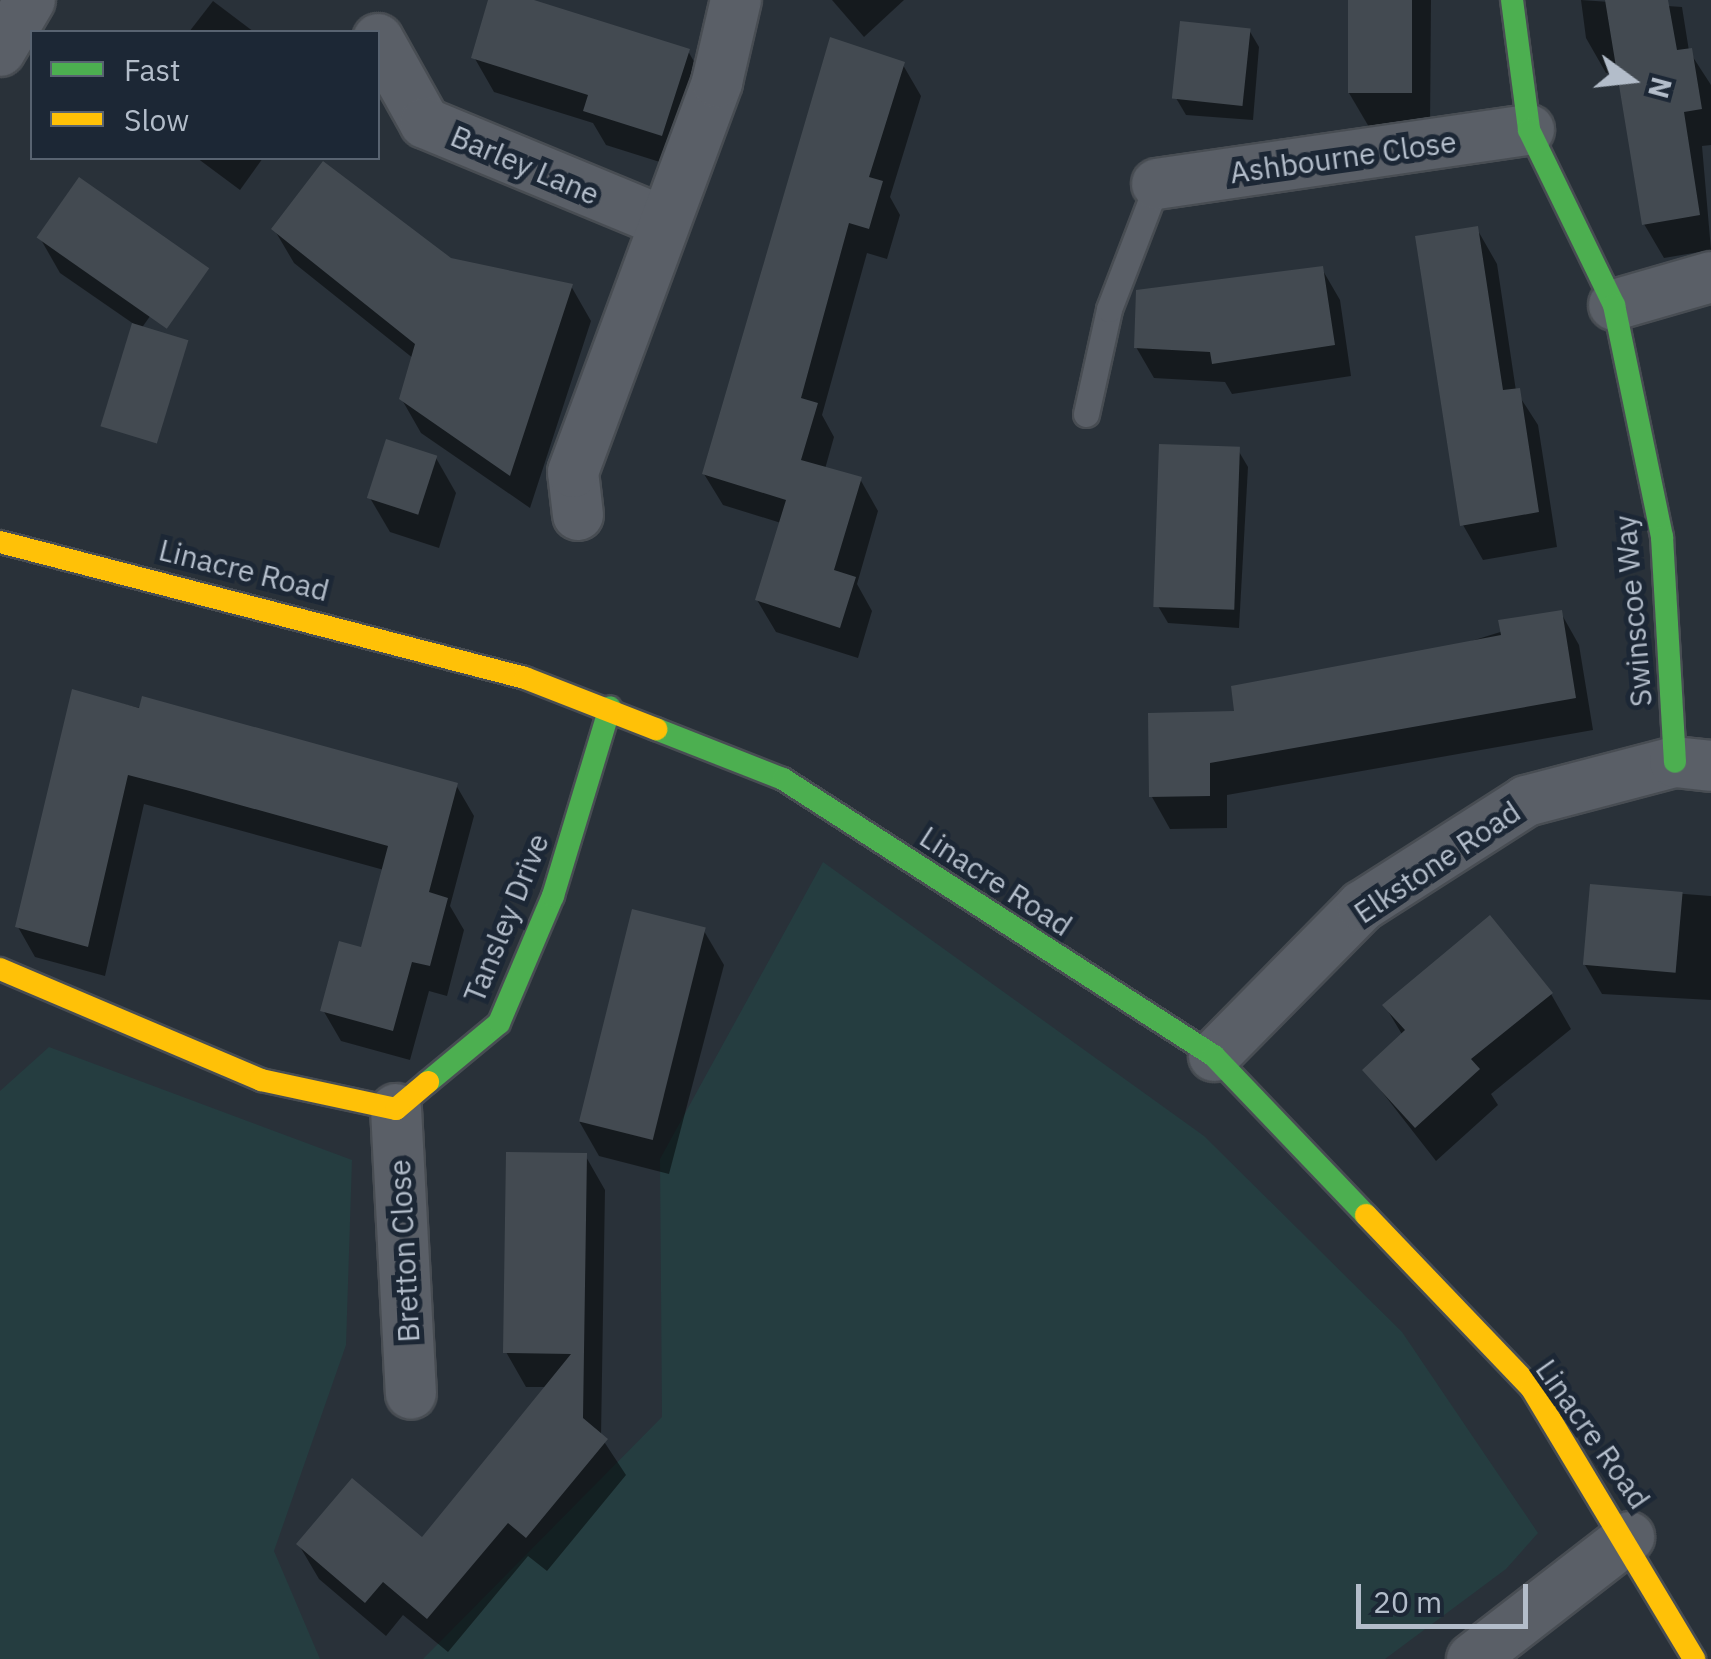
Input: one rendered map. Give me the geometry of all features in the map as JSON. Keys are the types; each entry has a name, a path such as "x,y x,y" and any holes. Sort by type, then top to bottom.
{"street":[{"path":"0,50 30,0"},
{"path":"355,0 373,30"},
{"path":"578,515 573,472 659,220 717,82 736,0"},
{"name":"Swinscoe Way","path":"1512,0 1529,130 1614,305 1662,537 1693,764"},
{"name":"Barley Lane","path":"380,42 426,123 659,220"},
{"name":"Ashbourne Close","path":"1157,184 1529,130"},
{"path":"1614,305 1711,277"},
{"name":"Linacre Road","path":"0,542 264,604 610,707 782,780 1214,1056 1532,1389 1629,1538 1694,1659"},
{"name":"Tansley Drive","path":"396,1109 499,1023 552,896 610,707"},
{"name":"Elkstone Road","path":"1214,1056 1362,906 1526,801 1693,764"},
{"path":"0,969 261,1080 396,1109"},
{"name":"Bretton Close","path":"396,1109 411,1394"},
{"path":"1472,1659 1629,1538"}],"lane":[{"path":"1086,414 1109,310 1157,184"}],"green space":[{"path":"823,862 1204,1136 1402,1332 1538,1533 1506,1569 1385,1659 423,1659 662,1417 660,1159"},
{"path":"49,1047 352,1160 346,1345 274,1551 320,1659 0,1659 0,1091"}],"building":[{"path":"488,0 534,0 690,49 662,136 583,111 588,95 471,58"},
{"path":"1348,0 1412,0 1412,93 1348,93"},
{"path":"1605,0 1668,0 1677,50 1692,48 1702,109 1684,112 1700,215 1642,225"},
{"path":"1180,21 1251,28 1242,106 1172,99"},
{"path":"830,37 905,62 869,177 883,181 869,229 849,223 801,398 818,403 801,460 862,477 834,570 856,577 840,628 755,600 786,500 702,474"},
{"path":"323,161 451,258 573,284 510,476 399,399 415,344 271,229"},
{"path":"79,177 209,268 167,329 37,238"},
{"path":"1478,226 1503,390 1520,388 1539,512 1460,526 1415,236"},
{"path":"1323,266 1335,345 1212,364 1210,352 1134,348 1136,290"},
{"path":"132,323 188,340 157,444 100,426"},
{"path":"386,439 437,456 418,515 367,498"},
{"path":"1159,444 1240,447 1234,610 1153,607"},
{"path":"1562,610 1576,698 1210,763 1210,796 1149,797 1148,713 1234,711 1231,686 1501,635 1498,620"},
{"path":"72,689 139,708 142,696 458,783 429,892 448,898 430,966 412,962 393,1031 320,1011 339,941 361,947 388,846 186,790 128,775 88,947 15,927"},
{"path":"1590,884 1683,892 1676,973 1583,965"},
{"path":"632,909 706,927 653,1140 579,1121"},
{"path":"1490,915 1553,993 1471,1059 1480,1069 1415,1128 1362,1070 1405,1030 1382,1005"},
{"path":"506,1152 587,1153 583,1418 608,1439 526,1538 508,1523 427,1619 383,1582 365,1603 296,1544 352,1478 422,1537 571,1354 503,1353"}],"traffic: fast":[{"path":"1512,0 1529,130 1614,305 1662,537 1675,762"},
{"path":"428,1082 499,1023 553,896 610,707"},
{"path":"656,729 783,779 1214,1056 1366,1215"}],"traffic: slow":[{"path":"0,542 525,678 656,729"},
{"path":"0,969 261,1080 396,1109 428,1082"},
{"path":"1366,1215 1532,1389 1694,1659"}]}
